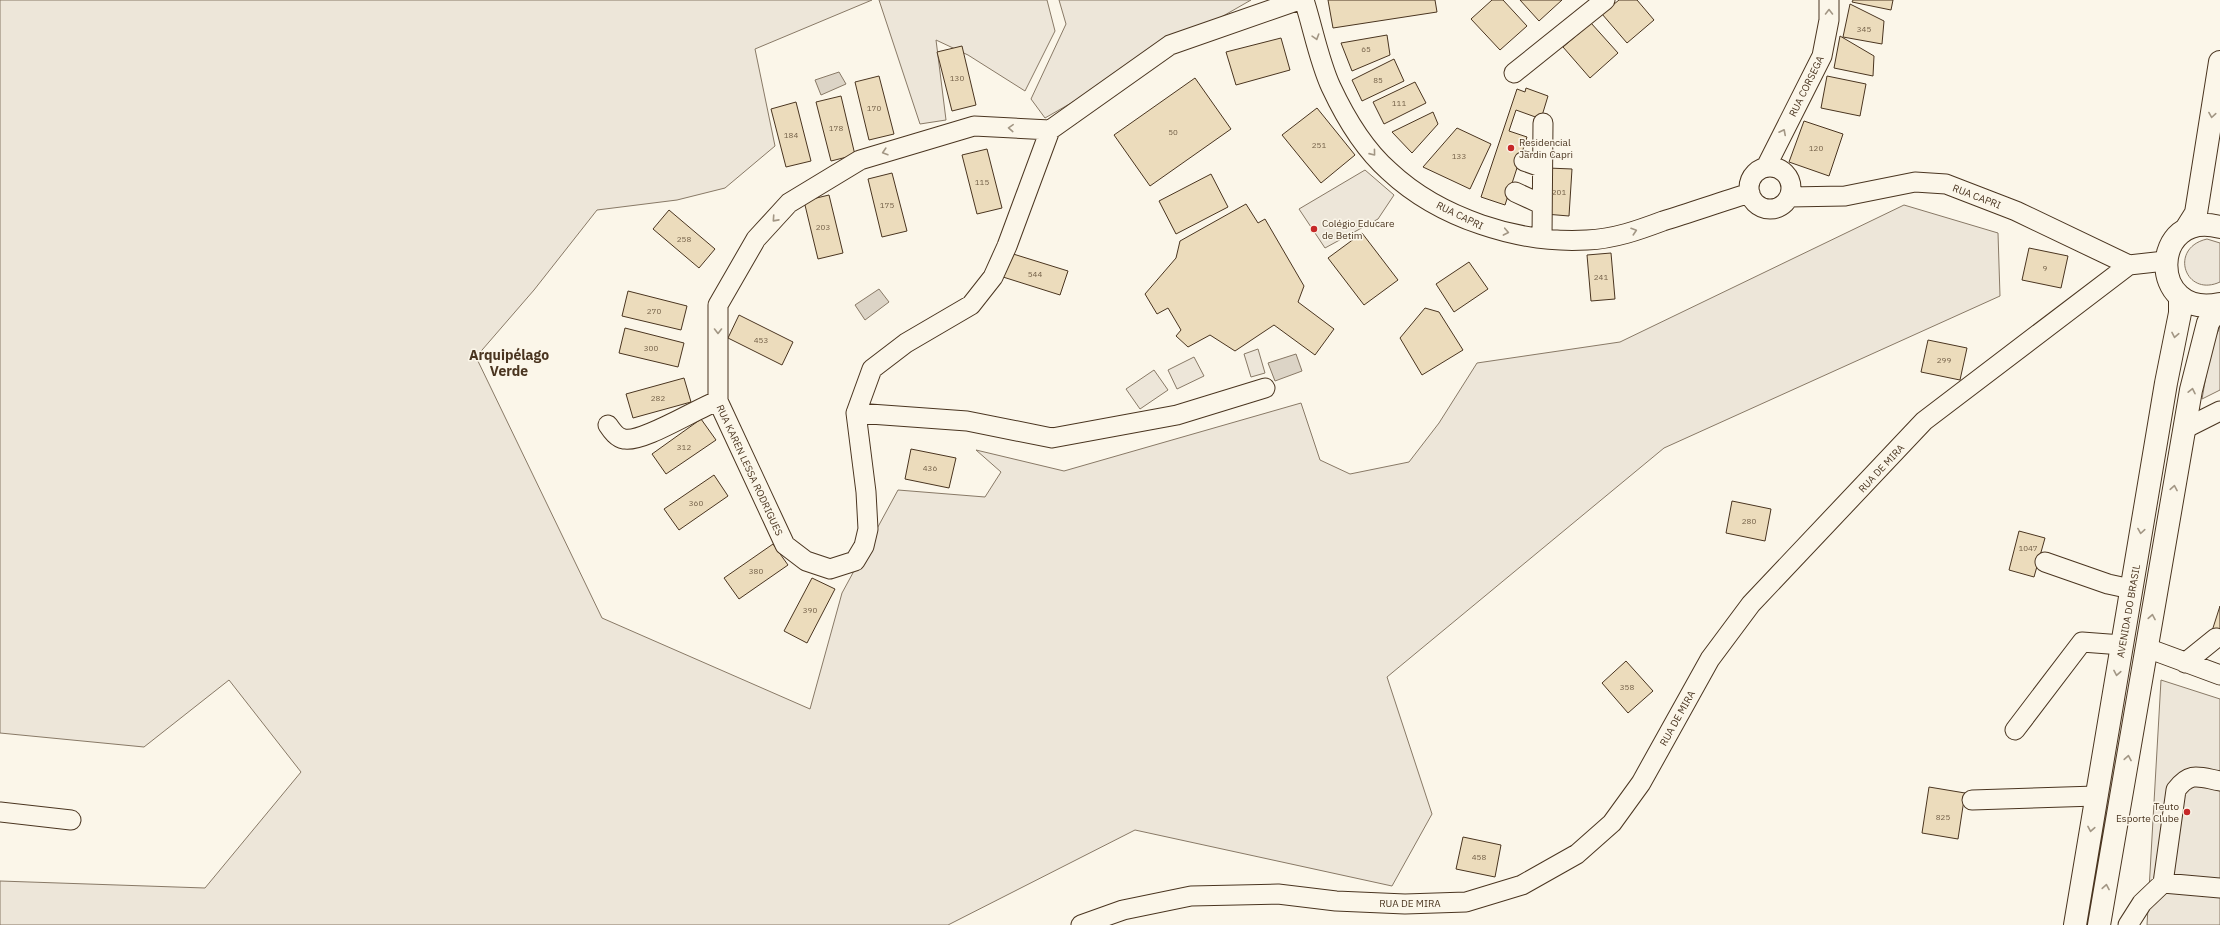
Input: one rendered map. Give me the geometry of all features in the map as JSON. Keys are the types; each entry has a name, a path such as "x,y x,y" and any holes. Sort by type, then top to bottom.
{"main road":[{"path":"2186,229 2196,212 2220,62"},
{"path":"2220,227 2210,224 2198,225 2186,229 2176,237 2169,247 2165,261 2167,277 2172,288 2180,297 2199,306 2220,304"},
{"name":"AVENIDA DO BRASIL","path":"2075,925 2166,383 2180,313 2180,297"},
{"path":"2103,920 2191,390 2208,323 2220,304"}],"street":[{"path":"1050,130 1170,45 1299,0"},
{"name":"RUA CAPRI","path":"1304,0 1331,86 1350,121 1372,153 1389,172 1411,188 1448,211 1481,226 1554,240 1588,240 1622,235 1750,193"},
{"path":"1514,73 1605,0"},
{"name":"RUA CORSEGA","path":"1766,167 1822,56 1829,20 1829,0"},
{"path":"1542,238 1541,204 1533,164 1543,123"},
{"name":"RUA KAREN LESSA RODRIGUES","path":"974,126 1050,130 1007,246 993,277 971,305 906,343 872,369 856,413 866,492 868,529 864,546 855,561 830,569 806,561 785,545 718,401 718,305 756,239 789,203 860,160 974,126"},
{"path":"1766,167 1778,168 1787,175 1791,190 1789,197 1778,207 1771,208 1759,205 1750,193 1750,180 1754,174 1766,167"},
{"name":"RUA CAPRI","path":"1789,197 1845,196 1915,182 1946,184 2016,211 2129,265"},
{"path":"1515,192 1541,204"},
{"path":"2129,265 2165,261"},
{"name":"RUA DE MIRA","path":"1081,925 1123,910 1191,896 1278,894 1336,901 1390,904 1466,902 1522,885 1577,854 1612,823 1641,783 1710,658 1751,604 1924,421 2129,265"},
{"path":"856,413 967,420 1052,438 1177,416 1265,388"},
{"path":"608,426 624,440 644,436 718,401"},
{"path":"2184,429 2220,411"},
{"path":"2045,562 2108,584 2131,589"},
{"path":"2185,663 2216,638"},
{"path":"2014,730 2082,642 2122,645"},
{"path":"2147,648 2220,675"},
{"path":"2128,925 2142,903 2163,884 2176,790 2183,780 2194,776 2220,781"},
{"path":"1972,800 2096,796"},
{"path":"0,812 71,820"},
{"path":"2163,884 2220,888"}],"shaded area":[{"path":"0,0 872,0 755,49 775,146 725,188 677,200 597,210 534,290 476,357 602,618 810,709 842,593 898,490 985,497 1001,472 976,450 1064,471 1301,403 1320,460 1350,474 1409,462 1439,423 1477,363 1620,342 1904,205 1998,233 2000,296 1664,448 1387,677 1432,814 1392,886 1135,830 948,925 0,925 0,881 205,888 301,772 229,680 144,747 0,733"},
{"path":"879,0 1047,0 1055,31 1025,91 968,55 936,40 946,120 920,124"},
{"path":"1059,0 1251,0 1045,118 1031,99 1066,24"},
{"path":"839,72 846,84 821,95 815,80"},
{"path":"1365,170 1394,195 1378,219 1325,248 1299,209"},
{"path":"2207,239 2220,243 2220,282 2208,285 2198,283 2190,278 2186,270 2185,261 2188,252 2195,244"},
{"path":"879,289 889,302 865,320 855,305"},
{"path":"2220,327 2220,390 2202,399 2211,347"},
{"path":"1258,349 1265,373 1251,377 1244,354"},
{"path":"1296,354 1302,371 1275,381 1268,363"},
{"path":"1194,357 1204,376 1177,389 1168,370"},
{"path":"1154,370 1168,390 1140,409 1126,389"},
{"name":"Teuto Esporte Clube","path":"2161,680 2220,699 2220,925 2147,925"}],"building":[{"path":"1328,0 1435,0 1437,12 1333,28"},
{"path":"1492,0 1503,0 1527,26 1500,50 1471,19"},
{"path":"1520,0 1562,0 1539,21"},
{"path":"1619,0 1637,0 1654,20 1627,43 1602,14"},
{"path":"1853,0 1893,0 1891,10 1852,2"},
{"path":"1850,4 1884,21 1882,44 1843,37"},
{"path":"1591,23 1618,53 1590,78 1563,47"},
{"path":"1387,35 1390,55 1352,71 1341,43"},
{"path":"1840,36 1874,56 1873,76 1834,68"},
{"path":"1281,38 1290,70 1236,85 1226,52"},
{"path":"962,46 976,105 952,111 937,52"},
{"path":"1394,59 1404,81 1362,101 1352,80"},
{"path":"879,76 894,134 869,140 855,82"},
{"path":"1827,76 1866,84 1860,116 1821,108"},
{"path":"1195,78 1231,129 1150,186 1114,135"},
{"path":"1415,82 1426,103 1384,124 1373,102"},
{"name":"Residencial Jardin Capri","path":"1526,88 1548,96 1541,119 1516,110 1509,131 1527,137 1505,205 1481,197 1517,89 1525,92"},
{"path":"841,96 855,155 831,161 816,102"},
{"path":"796,102 811,161 786,167 771,109"},
{"path":"1317,108 1355,155 1321,183 1282,135"},
{"path":"1433,112 1438,124 1412,153 1392,132"},
{"path":"1804,121 1843,134 1829,176 1789,162"},
{"path":"1457,128 1491,144 1470,189 1423,167"},
{"path":"987,149 1002,208 977,214 962,155"},
{"path":"1548,168 1572,169 1569,216 1545,214"},
{"path":"892,173 907,231 882,237 868,179"},
{"path":"1211,174 1228,207 1176,234 1159,201"},
{"path":"829,195 843,253 818,259 804,201"},
{"path":"1246,204 1258,223 1265,219 1304,286 1298,302 1334,329 1315,355 1274,325 1235,351 1210,335 1188,347 1176,336 1181,330 1168,308 1157,314 1145,294 1176,258 1180,241"},
{"path":"669,210 715,249 699,268 653,229"},
{"path":"1362,233 1398,280 1364,305 1328,258"},
{"path":"2029,248 2068,256 2061,288 2022,280"},
{"path":"1010,253 1068,271 1060,295 1003,277"},
{"path":"1611,253 1615,299 1591,301 1587,255"},
{"path":"1469,262 1488,289 1454,312 1436,284"},
{"path":"628,291 687,306 681,330 622,316"},
{"path":"1425,308 1439,312 1463,350 1422,375 1400,338"},
{"path":"739,315 793,342 782,365 728,338"},
{"path":"625,328 684,343 678,367 619,353"},
{"path":"1928,340 1967,348 1960,380 1921,372"},
{"path":"684,378 691,402 633,418 626,394"},
{"path":"701,419 716,440 666,474 652,454"},
{"path":"911,449 956,458 949,488 905,479"},
{"path":"714,475 728,496 679,530 664,509"},
{"path":"1732,501 1771,509 1765,541 1726,533"},
{"path":"2019,531 2045,538 2034,577 2009,570"},
{"path":"773,544 788,565 739,599 724,578"},
{"path":"812,578 835,589 807,643 784,631"},
{"path":"2220,606 2220,634 2212,631"},
{"path":"1626,661 1653,691 1628,713 1602,683"},
{"path":"1929,787 1965,793 1958,839 1922,833"},
{"path":"1463,837 1501,845 1495,877 1456,869"}],"place":[{"name":"Residencial Jardin Capri","path":"1511,148"},
{"name":"Colégio Educare de Betim","path":"1314,229"},
{"name":"Teuto Esporte Clube","path":"2187,812"}],"district":[{"name":"Arquipélago Verde","path":"509,364"}]}
